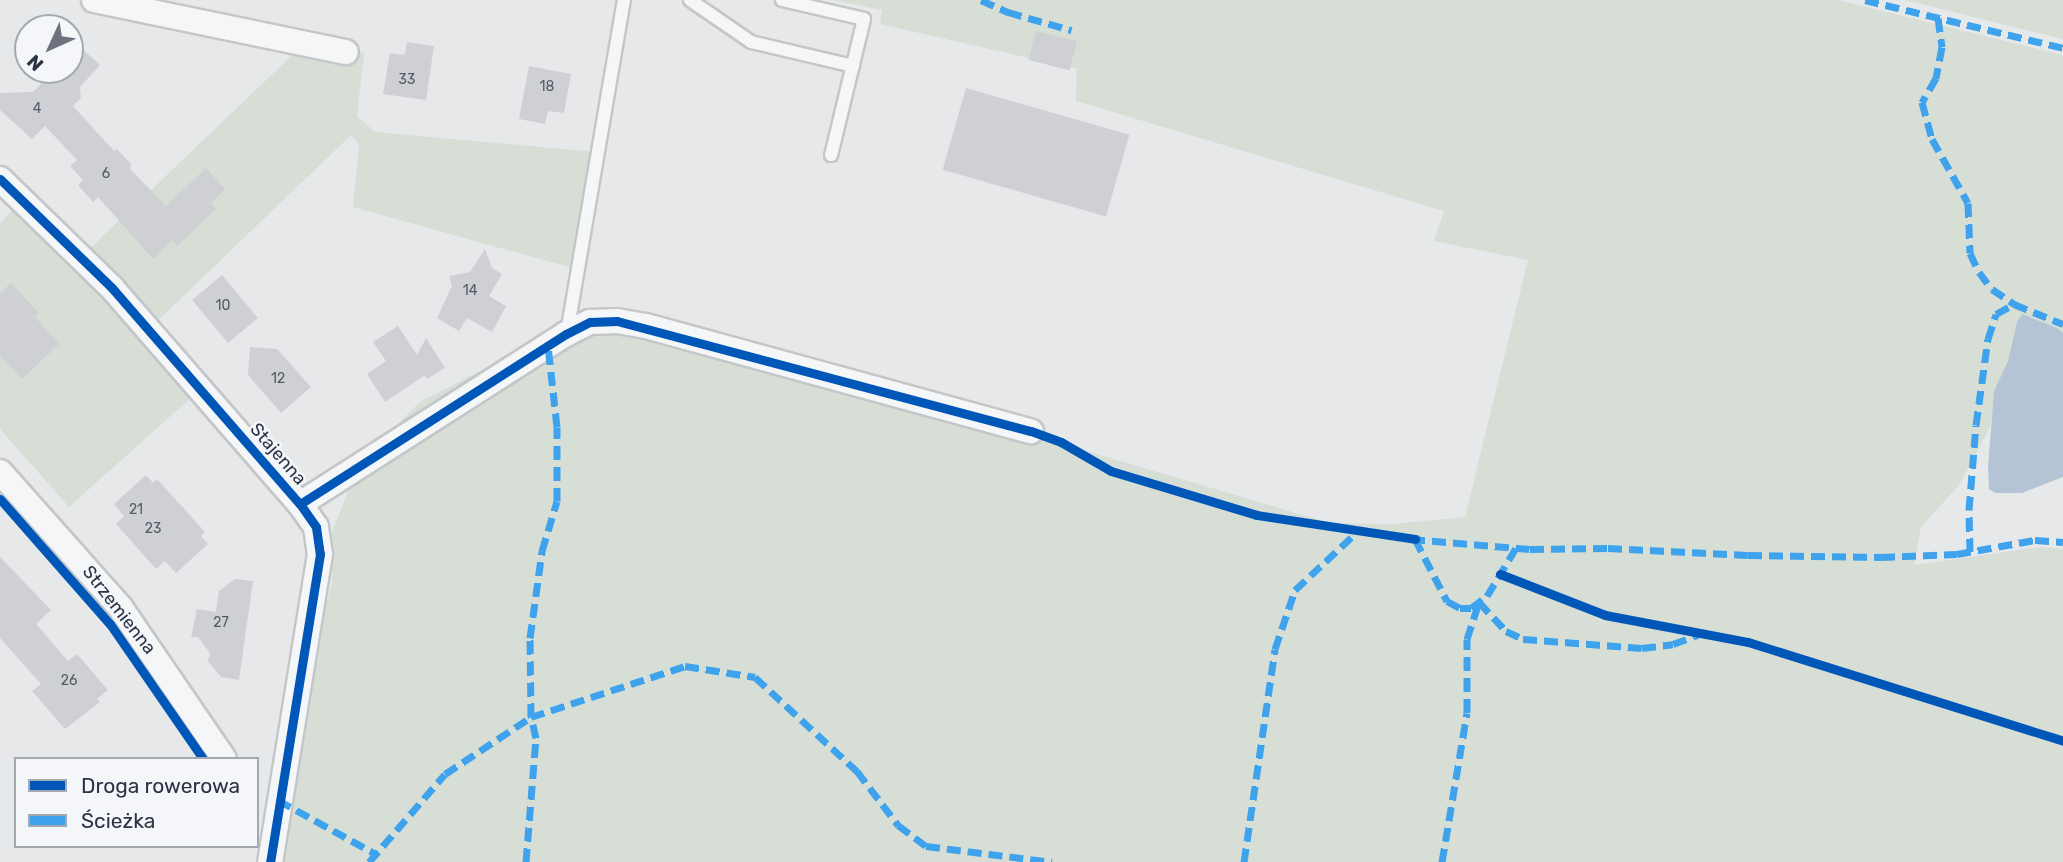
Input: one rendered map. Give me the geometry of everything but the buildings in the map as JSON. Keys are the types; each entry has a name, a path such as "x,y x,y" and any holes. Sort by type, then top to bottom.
{"street":[{"path":"94,0 346,52"},
{"name":"Stajenna","path":"0,179 111,288 300,504 316,527 320,554 273,832"},
{"path":"300,504 566,334 590,322 617,321 646,326 1031,431"},
{"name":"Strzemienna","path":"0,472 120,607 223,757"},
{"path":"259,811 273,832 270,862"}],"lane":[{"path":"566,334 624,0"},
{"path":"690,0 751,42 853,66"},
{"path":"782,0 864,19 831,155"}],"shaded area":[{"path":"832,0 1838,0 2063,55 2063,333 2022,314 2017,322 2008,361 1994,391 1991,425 1960,484 1921,527 1914,565 2040,547 2063,549 2063,862 273,862 305,681 332,583 331,535 348,492 376,446 420,402 478,372 567,334 636,318 1330,523 1393,524 1465,517 1528,260 1434,241 1444,211 1076,101 1077,69 880,24 882,10"},
{"path":"1905,0 2063,0 2063,39 2050,36"},
{"path":"304,44 364,53 357,116 375,132 596,152 576,269 353,207 359,144 351,135 150,328 203,387 69,507 0,429 0,224 21,200 83,255"}],"water":[{"path":"2022,314 2063,333 2063,477 2022,493 1995,493 1989,489 1988,467 1994,391 2008,361 2017,322"}],"marked path":[{"path":"981,0 1008,12 1071,30"},
{"path":"1865,0 2063,48"},
{"path":"1938,18 1942,47 1936,78 1922,102 1932,139 1968,203 1970,253 1979,272 1992,289 2014,304"},
{"path":"1970,552 1969,510 1976,425 1988,339 1996,314 2014,304 2063,324"},
{"path":"526,862 536,738 531,717 530,638 542,551 557,501 557,427 548,345"},
{"path":"1244,862 1275,649 1295,590 1358,531"},
{"path":"1411,539 1530,549 1608,548 1748,555 1881,557 1957,554 2035,540 2063,542"},
{"path":"1415,539 1447,601 1460,608 1471,608 1487,596 1516,548"},
{"path":"1442,862 1467,713 1467,639 1479,602 1506,631 1523,639 1642,648 1673,644 1698,635"},
{"path":"369,862 445,774 531,717 685,666 755,677 857,771 898,825 926,846 1052,862"},
{"path":"278,800 374,853"}],"cycle path":[{"path":"0,179 112,288 300,504 316,527 320,554 270,862"},
{"path":"300,504 566,334 590,322 617,321 1031,431 1061,442 1111,471 1257,515 1415,539"},
{"path":"0,499 110,624 202,757"},
{"path":"1500,574 1605,615 1748,642 2063,741"}]}
